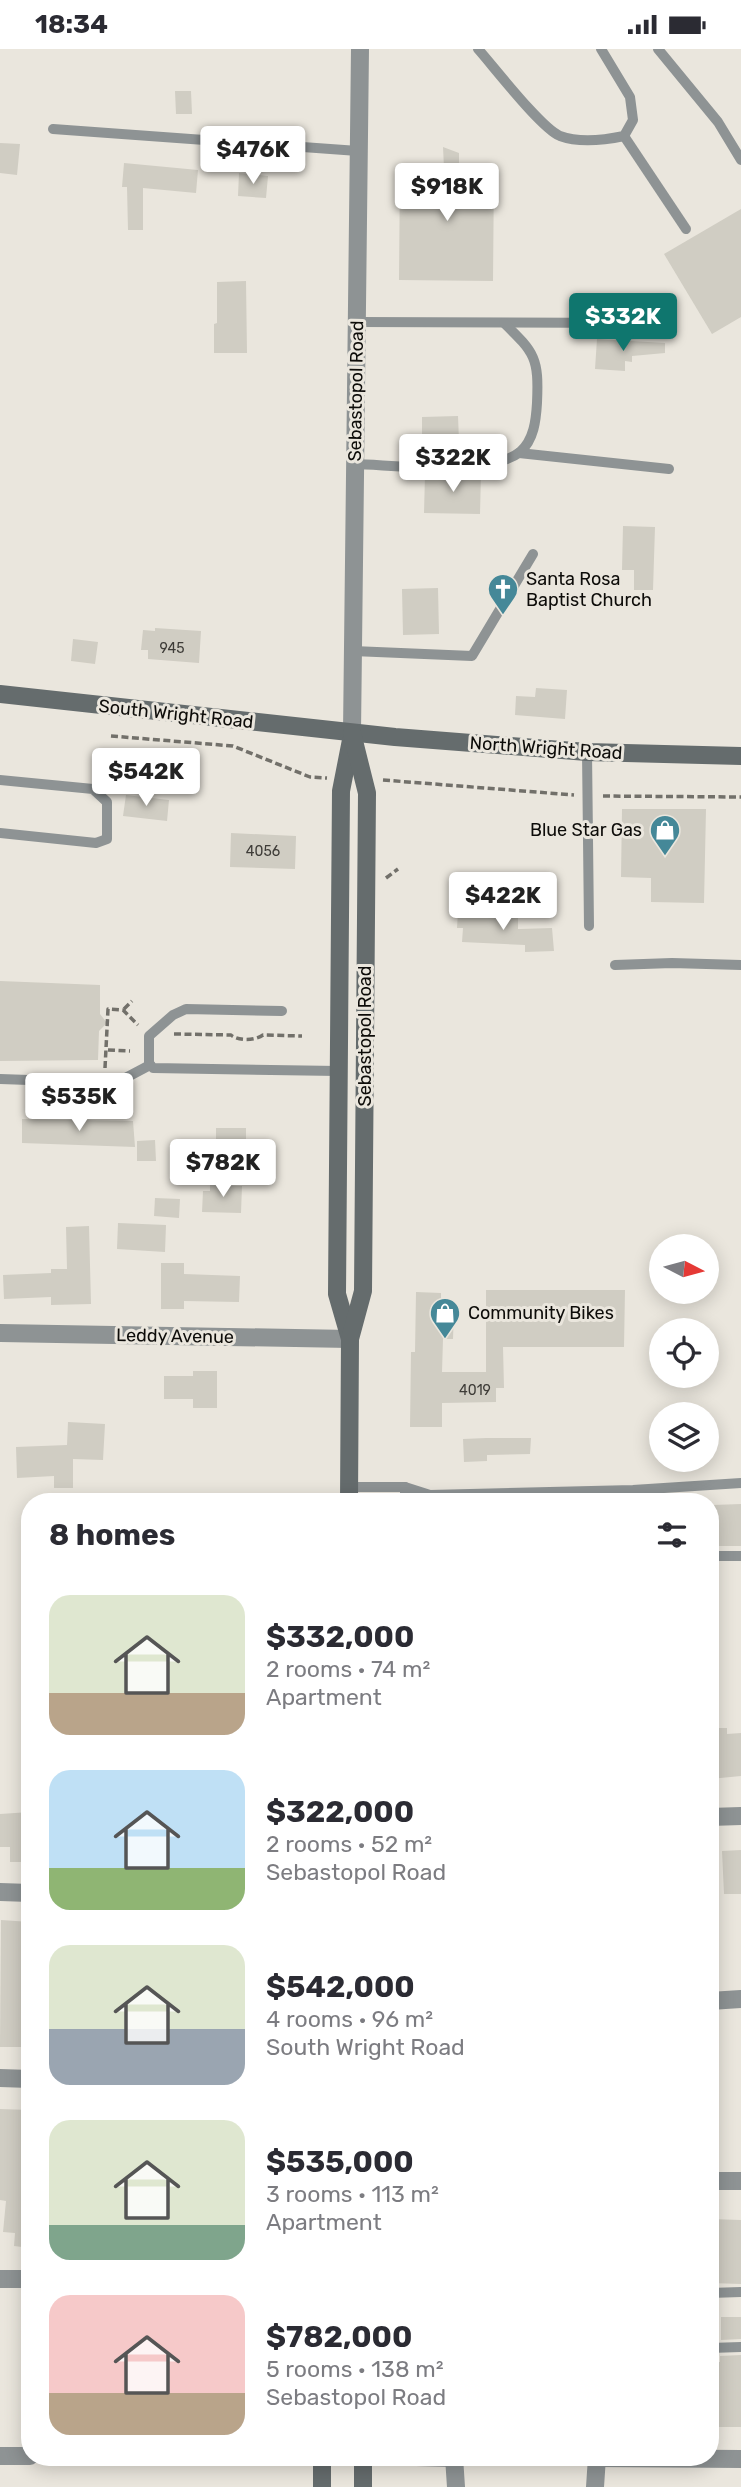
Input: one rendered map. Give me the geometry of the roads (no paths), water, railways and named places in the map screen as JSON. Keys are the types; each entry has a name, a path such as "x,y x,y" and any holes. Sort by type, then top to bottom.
{"main road":[{"name":"South Wright Road","path":"0,694 352,733"},
{"name":"North Wright Road","path":"352,733 587,752 741,756"},
{"name":"Sebastopol Road","path":"350,1339 337,1294 341,791 352,733"},
{"name":"Sebastopol Road","path":"349,1493 350,1339 363,1291 367,820 367,793 352,733"},
{"path":"322,2466 322,2487"},
{"path":"363,2466 363,2487"}],"street":[{"name":"Sebastopol Road","path":"352,733 360,49"},
{"name":"Leddy Avenue","path":"0,1333 350,1339"},
{"path":"719,1817 741,1816"},
{"path":"0,1892 21,1893"},
{"path":"719,2000 741,1999"},
{"path":"0,2078 21,2079"},
{"path":"719,2181 741,2181"},
{"path":"0,2279 21,2279"},
{"path":"0,2456 21,2456"},
{"path":"719,2459 741,2459"},
{"path":"455,2466 456,2487"},
{"path":"595,2487 596,2466"}],"lane":[{"path":"478,49 545,126 559,135 578,139 624,136"},
{"path":"601,49 629,97 633,120 624,136"},
{"path":"659,49 718,122 741,160"},
{"path":"53,129 358,151"},
{"path":"624,136 686,229"},
{"path":"357,323 640,323"},
{"path":"355,464 465,468 502,461 519,453 530,441 537,417 538,366 528,347 504,323"},
{"path":"519,453 669,469"},
{"path":"353,651 472,656 533,554"},
{"path":"587,752 589,926"},
{"path":"0,780 93,789 107,802 107,839 96,843 0,833"},
{"path":"615,965 741,965"},
{"path":"150,1065 149,1037 173,1015 186,1009 282,1011"},
{"path":"150,1065 153,1068 338,1071"},
{"path":"0,1079 116,1083 150,1065"},
{"path":"658,1493 741,1483"},
{"path":"363,1493 405,1487 424,1493"},
{"path":"405,1487 405,1493"},
{"path":"719,1556 741,1556"},
{"path":"719,2293 741,2292"},
{"path":"719,2348 741,2347"}],"place":[{"name":"Santa Rosa Baptist Church","path":"503,616"},
{"name":"Blue Star Gas","path":"665,857"},
{"name":"Community Bikes","path":"445,1340"}]}
